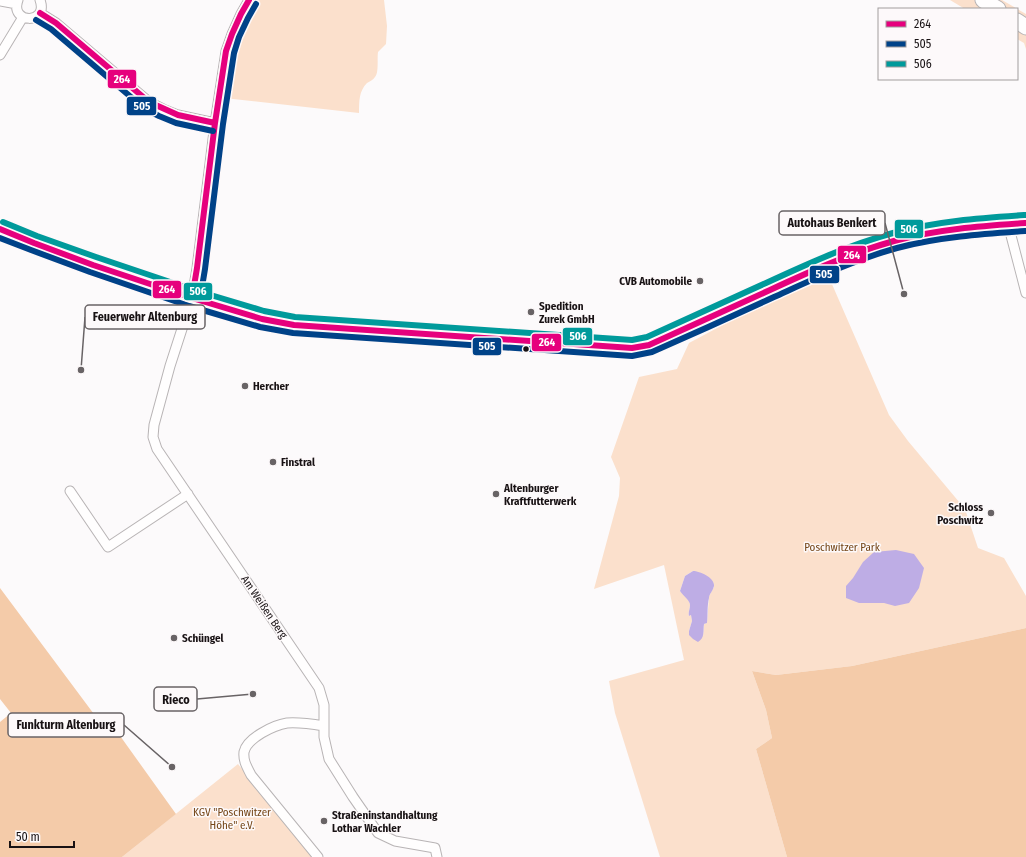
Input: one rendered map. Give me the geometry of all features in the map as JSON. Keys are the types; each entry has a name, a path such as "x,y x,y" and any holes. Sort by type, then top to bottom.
{"highway":[{"path":"983,0 996,8"}],"street":[{"path":"0,0 17,2 18,12 23,17 30,19 38,16 40,13 42,4 40,0"},
{"name":"Am Weißen Berg","path":"249,0 241,14 226,51 192,298 170,366 154,425 153,437 157,449 319,688 324,705 324,737 329,759 353,797 378,833 395,842 435,848 437,857"},
{"path":"40,13 56,22 149,102 178,115 215,123"},
{"path":"0,55 23,17"},
{"path":"0,229 91,264 192,298 262,319 294,325 632,348 649,345 820,267 855,253 894,241 940,231 1026,223"},
{"path":"1008,224 1026,293"},
{"path":"70,491 108,547 188,494"},
{"path":"318,857 251,775 245,764 244,750 258,735 276,725 301,723 324,726"}],"green space":[{"path":"254,0 384,0 387,26 386,44 378,52 376,75 364,86 361,93 359,100 359,113 224,98 227,72 233,48 242,23"},
{"path":"950,0 1002,0 1016,8 963,8"},
{"path":"1018,9 1026,14 1026,49 1024,43 1018,40"},
{"name":"Poschwitzer Park","path":"828,275 889,415 908,441 965,509 978,548 1004,558 1026,596 1026,628 852,666 776,675 752,671 766,710 772,738 756,749 787,857 660,857 615,713 609,681 684,660 664,565 594,589 619,496 620,478 611,457 639,377 677,369 689,343 792,288","holes":["693,571 713,582 714,587 709,596 707,623 704,624 703,636 689,631 692,621 691,615 689,616 690,603 680,591 685,576"]},
{"name":"KGV \"Poschwitzer Höhe\" e.V.","path":"238,764 313,857 122,857"}],"shaded area":[{"path":"896,550 914,554 924,568 919,588 909,603 895,606 884,603 859,603 846,598 846,586 863,562 874,552"},
{"path":"693,571 699,572 710,578 714,583 709,597 707,623 704,624 703,636 698,642 689,635 692,621 691,615 689,616 690,603 680,591 685,576"},
{"path":"0,588 111,737 118,733 176,814 122,857 0,857 0,722 11,713 0,699"},
{"path":"1026,628 1026,857 787,857 756,749 772,738 766,710 752,671 776,675 852,666"}],"transit line":[{"name":"264","path":"192,298 226,51 241,14 249,0"},
{"name":"505","path":"200,299 234,53 239,37 256,4"},
{"name":"264","path":"40,13 56,23 149,102 178,115 215,123"},
{"name":"505","path":"36,20 51,29 145,109 176,123 213,131"},
{"name":"506","path":"3,222 37,236 194,290 264,311 295,317 632,340 647,337 813,262 844,249 877,238 909,229 942,223 1025,215"},
{"name":"264","path":"0,229 93,265 192,298 262,319 294,325 632,348 649,345 816,269 878,246 910,237 943,231 1026,223"},
{"name":"505","path":"0,238 90,272 189,306 260,327 293,333 632,356 652,352 819,277 881,253 913,244 945,239 1026,231"}],"place":[{"name":"CVB Automobile","path":"700,281"},
{"name":"Autohaus Benkert","path":"904,294"},
{"name":"Spedition Zurek GmbH","path":"531,312"},
{"name":"Feuerwehr Altenburg","path":"81,370"},
{"name":"Hercher","path":"245,386"},
{"name":"Finstral","path":"273,462"},
{"name":"Altenburger Kraftfutterwerk","path":"496,494"},
{"name":"Schloss Poschwitz","path":"991,513"},
{"name":"Schüngel","path":"174,638"},
{"name":"Rieco","path":"253,694"},
{"name":"Funkturm Altenburg","path":"172,767"},
{"name":"Straßeninstandhaltung Lothar Wachler","path":"324,821"}]}
